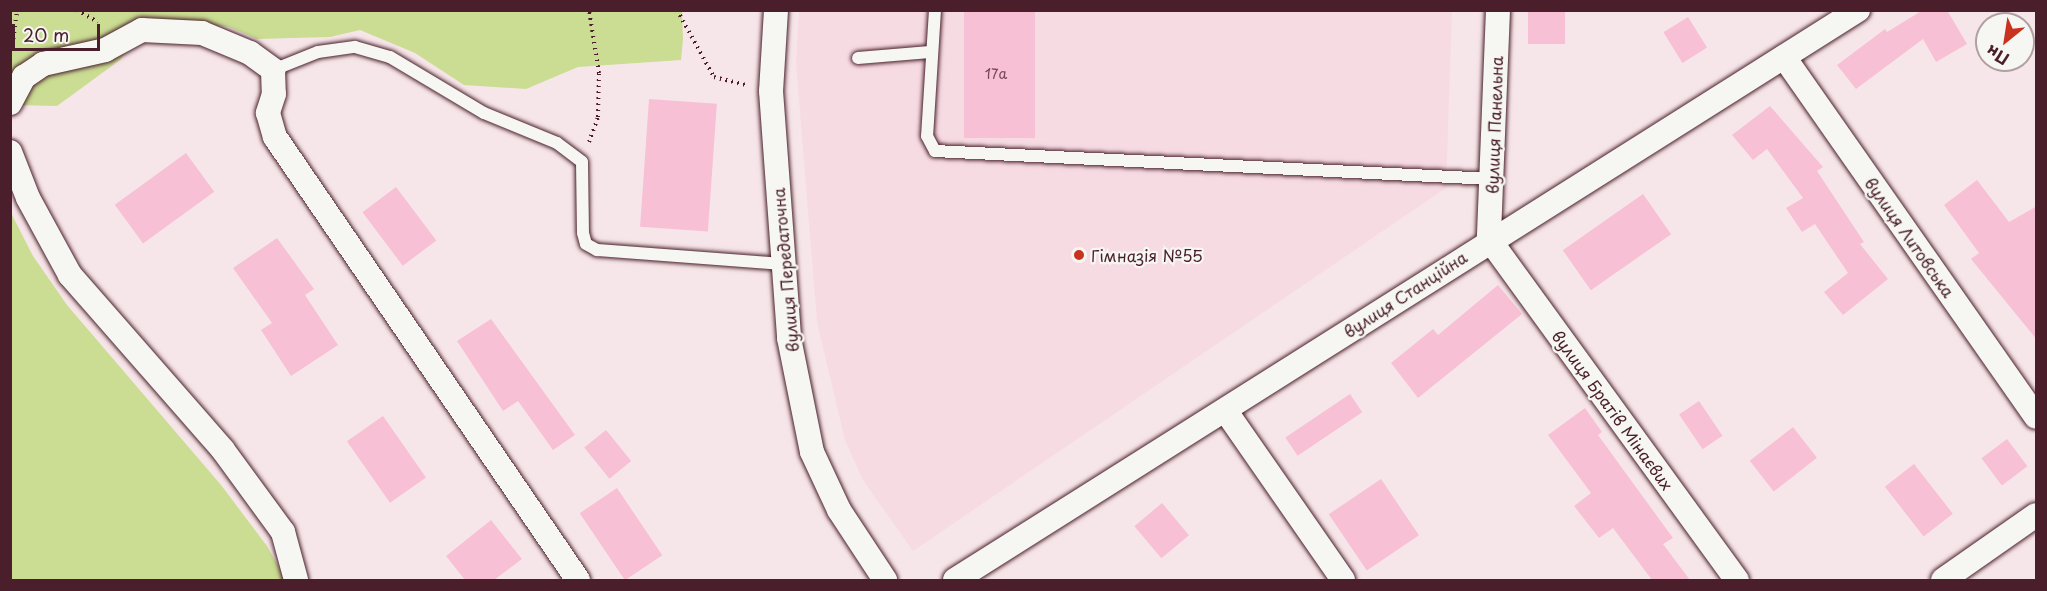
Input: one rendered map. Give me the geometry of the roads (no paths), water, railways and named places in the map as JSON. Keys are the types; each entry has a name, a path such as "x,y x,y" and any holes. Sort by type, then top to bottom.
{"street":[{"name":"вулиця Передаточна","path":"776,10 771,91 789,338 812,452 839,510 885,580"},
{"name":"вулиця Панельна","path":"1489,240 1498,10"},
{"name":"вулиця Станційна","path":"955,580 1489,240 1858,10"},
{"path":"10,103 24,77 43,64 105,50 142,30 202,33 250,53 273,70 274,94 268,113 275,137 578,580"},
{"name":"вулиця Литовська","path":"1784,57 2037,417"},
{"path":"10,152 28,198 70,275 236,468 283,532 296,580"},
{"name":"вулиця Братів Мінаєвих","path":"1489,240 1737,580"},
{"path":"1224,410 1343,580"},
{"path":"1943,580 2037,515"}],"lane":[{"path":"935,10 930,52 927,136 935,151 949,154 1492,179"},
{"path":"273,70 318,52 355,47 390,57 484,113 557,143 582,162 583,233 586,244 597,250 783,264"},
{"path":"858,58 930,52"}],"place":[{"name":"Гімназія №55","path":"1079,255"}]}
